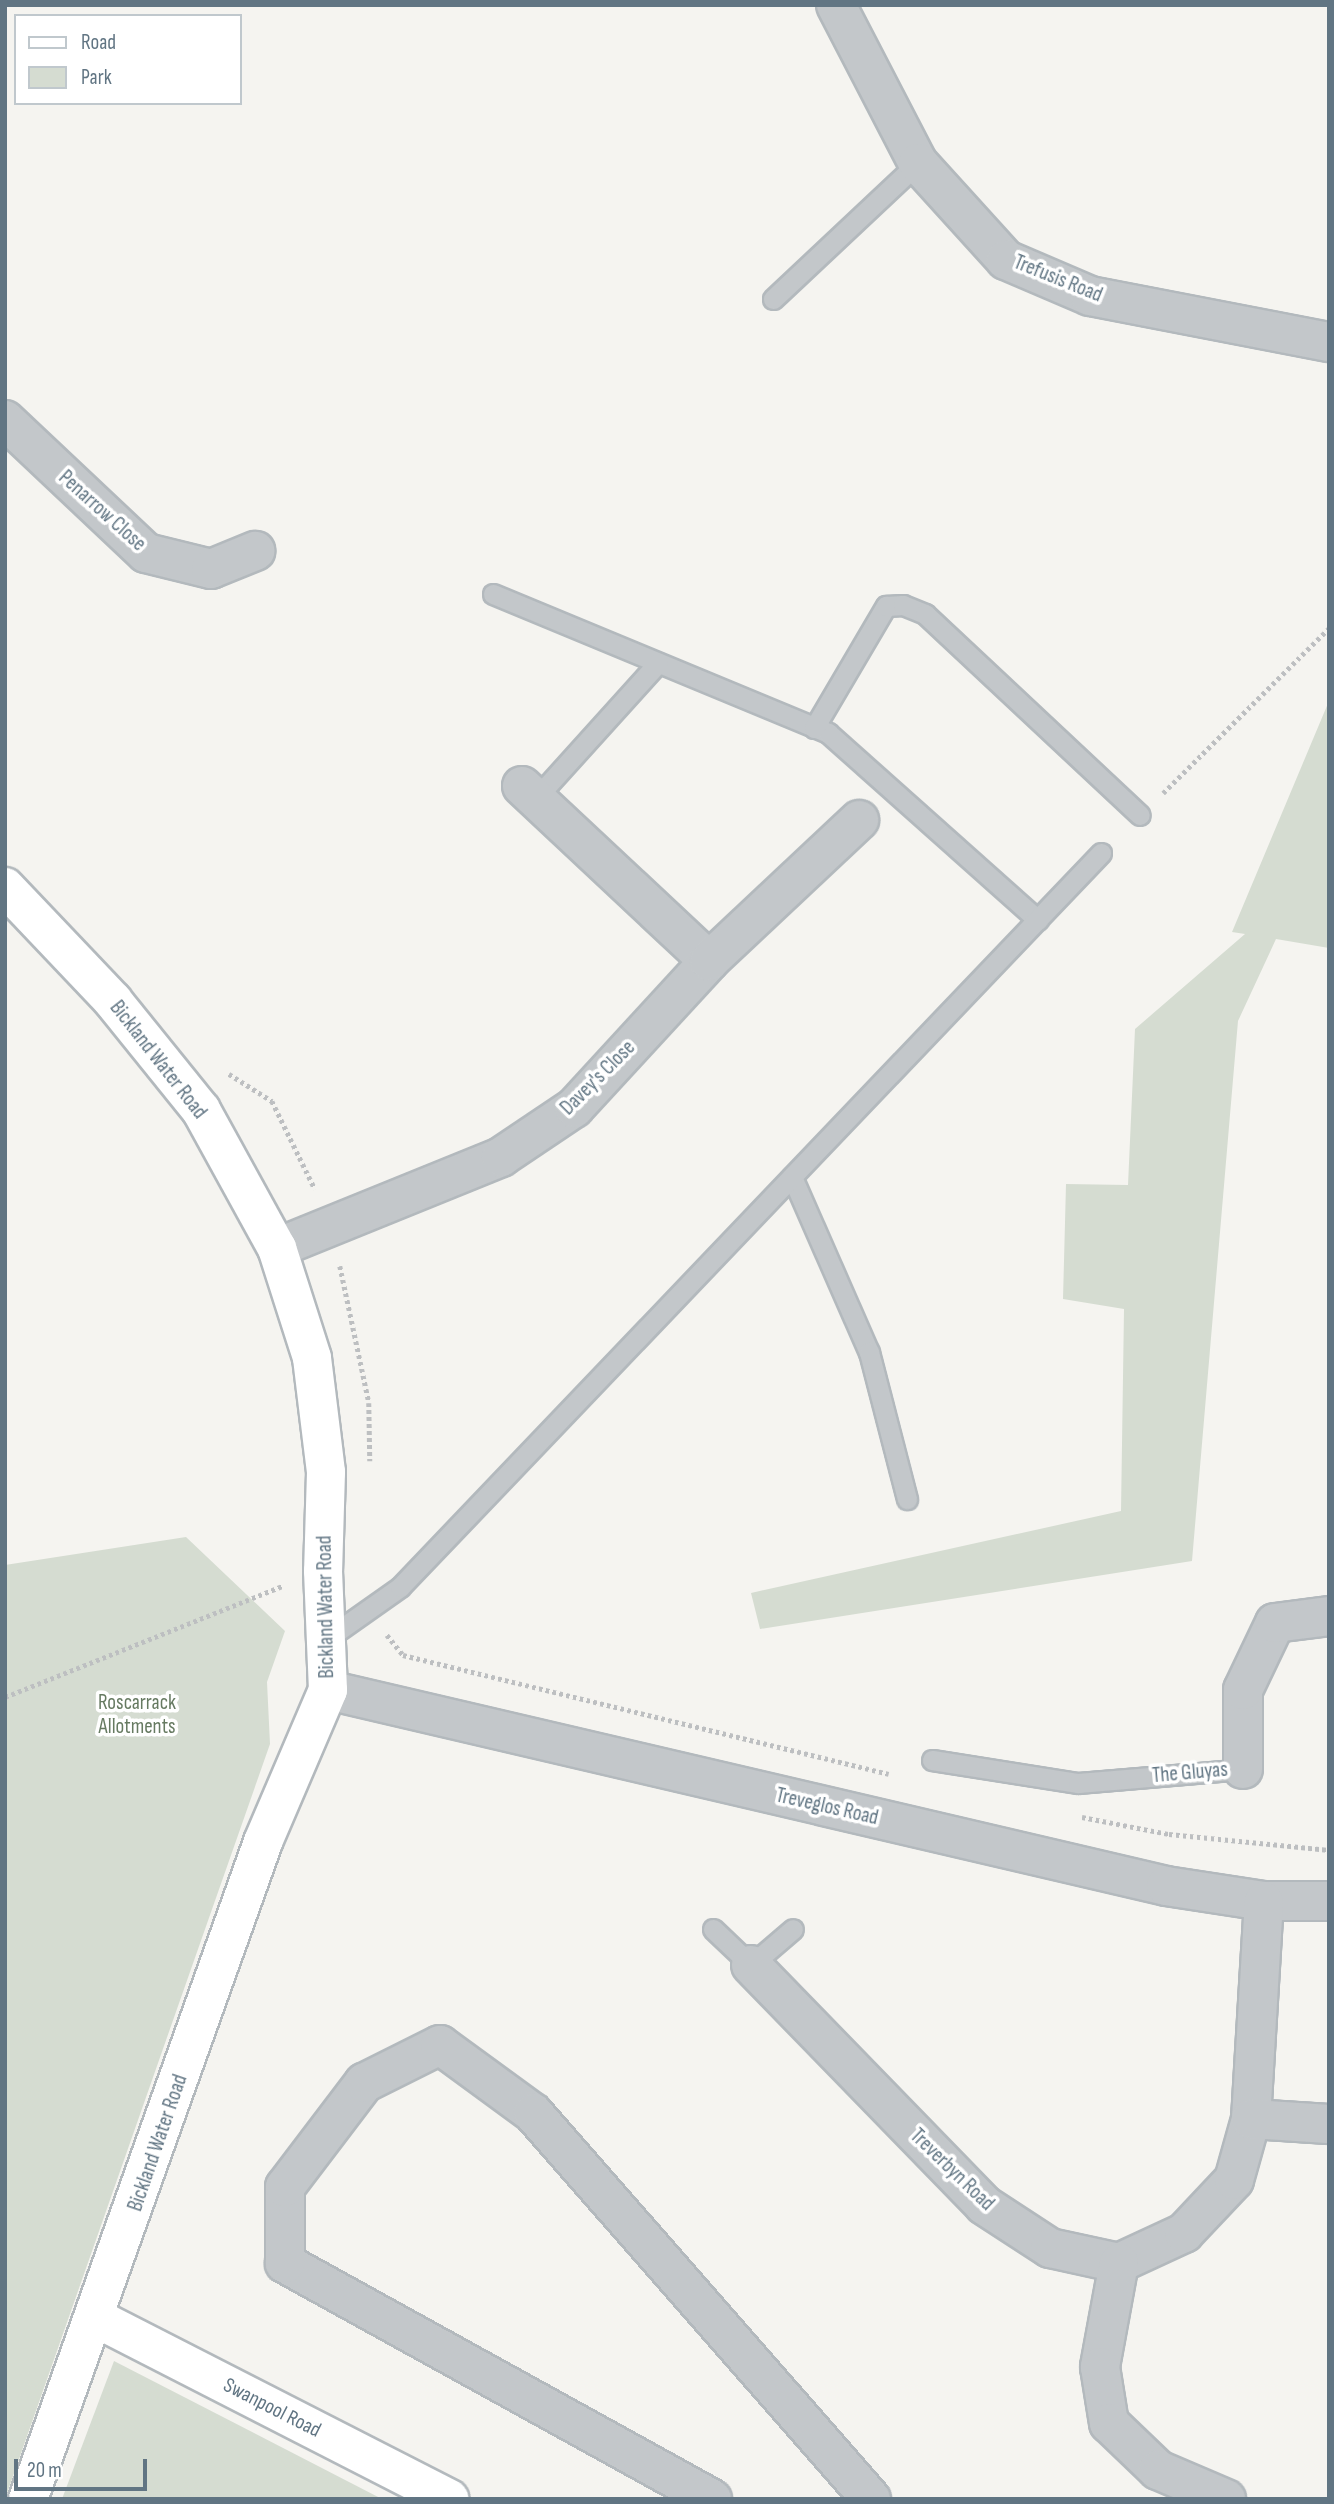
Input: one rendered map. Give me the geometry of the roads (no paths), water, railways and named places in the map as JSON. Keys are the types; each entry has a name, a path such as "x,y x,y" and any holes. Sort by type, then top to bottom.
{"street":[{"name":"Trefusis Road","path":"836,5 918,163 1006,260 1090,296 1329,342"},
{"name":"Penarrow Close","path":"5,420 146,553 211,569 255,551"},
{"path":"529,792 709,961"},
{"name":"Davey's Close","path":"277,1248 501,1157 574,1108 709,961 859,820"},
{"name":"Bickland Water Road","path":"5,887 113,1001 201,1110 277,1248 312,1358 326,1472 323,1571 328,1689 263,1842 96,2318 28,2499"},
{"name":"The Gluyas","path":"1243,1769 1243,1690 1275,1623 1329,1616"},
{"name":"Treveglos Road","path":"328,1689 1166,1886 1264,1902 1329,1902"},
{"path":"1226,2499 1158,2470 1109,2423 1100,2367 1119,2263 1184,2233 1234,2180 1251,2119 1264,1902"},
{"name":"Treverbyn Road","path":"751,1965 984,2205 1050,2248 1119,2263"},
{"path":"712,2499 285,2263 285,2187 364,2083 440,2045 533,2113 871,2499"},
{"path":"1251,2119 1329,2124"},
{"name":"Swanpool Road","path":"96,2318 449,2499"}],"lane":[{"path":"773,299 918,163"},
{"path":"493,594 828,733 1038,920"},
{"path":"814,728 886,606 903,606 925,614 1140,815"},
{"path":"529,792 658,663"},
{"path":"325,1640 400,1587 1101,853"},
{"path":"792,1177 869,1352 907,1499"},
{"name":"The Gluyas","path":"932,1760 1078,1783 1243,1769"},
{"name":"Treverbyn Road","path":"713,1929 751,1965"},
{"path":"751,1965 793,1929"}],"park label":[{"name":"Roscarrack Allotments","path":"137,1715"}]}
